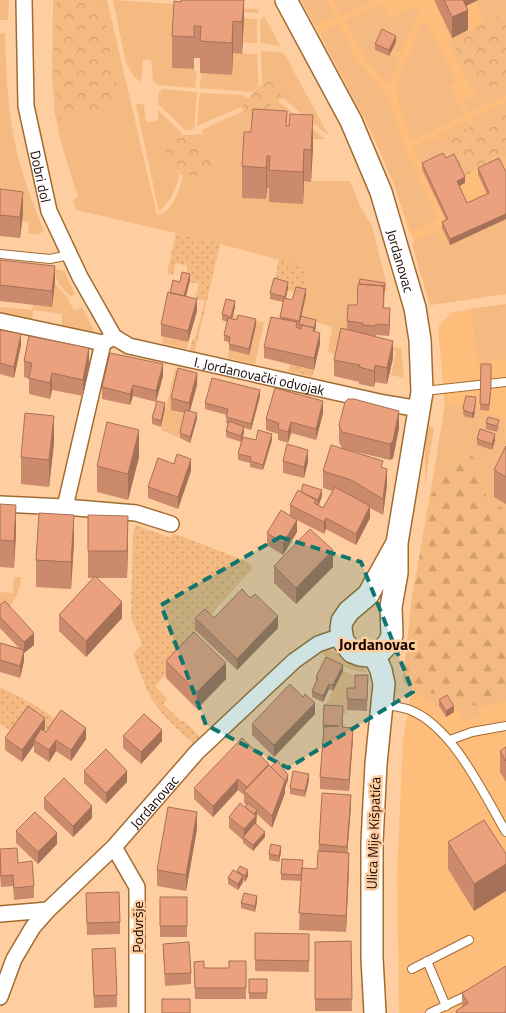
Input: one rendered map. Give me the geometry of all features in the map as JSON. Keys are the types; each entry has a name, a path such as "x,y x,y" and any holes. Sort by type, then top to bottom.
{"main road":[{"name":"Jordanovac","path":"286,0 351,121 381,192 415,308 422,356 421,400 397,543"},
{"path":"397,543 397,572 391,607 392,635 384,650 374,655 360,655 352,652 347,647 341,636 342,621 346,614 368,595 397,543"},
{"path":"353,608 369,605 377,607 384,612 391,622"},
{"name":"Ulica Mije Kišpatića","path":"374,655 383,677 374,792 371,874 375,1013"}],"street":[{"name":"Dobri dol","path":"24,0 26,106 49,211 95,305 108,340"},
{"name":"I. Jordanovački odvojak","path":"0,322 108,340 384,403 421,400"},
{"path":"65,507 108,340"},
{"path":"0,504 136,513 171,524"},
{"name":"Jordanovac","path":"0,997 14,959 25,939 48,910 114,847 197,752 294,661 318,644 341,636"},
{"name":"Podvršje","path":"114,847 137,888 138,1013"},
{"path":"0,914 48,910"}],"lane":[{"path":"0,254 50,259 69,255"},
{"path":"421,400 440,388 506,382"},
{"path":"381,704 400,707 418,714 442,731 450,740 506,832"},
{"path":"450,740 472,732 506,726"},
{"path":"412,968 469,940"},
{"path":"428,961 446,1006"},
{"path":"430,1013 477,989"}],"highlighted area":[{"path":"280,537 361,562 413,692 288,768 206,725 161,605"}],"shaded area":[{"path":"301,0 506,0 506,294 430,305 412,244 414,243 411,232 409,232 395,187 369,127"},
{"path":"506,304 506,1013 399,1013 397,873 403,740 412,689 403,680 412,598 445,406 438,329 440,324 453,312"}],"green space":[{"path":"0,0 9,0 8,20 0,20"},
{"path":"53,0 107,0 157,215 163,213 175,199 183,175 214,174 211,147 203,147 202,130 243,111 247,119 278,101 325,139 253,141 265,199 267,188 270,188 302,204 304,181 350,181 360,206 372,226 388,290 360,285 358,287 355,304 351,305 345,338 401,348 404,378 391,375 396,351 380,347 339,355 328,352 332,327 301,318 308,283 306,267 202,239 76,210 73,200 78,197 61,143 55,114 52,76"},
{"path":"113,0 258,9 258,13 205,10 172,68 194,69 197,72 195,88 158,85 153,81 151,60 143,60 141,82 134,77 126,63"},
{"path":"301,0 327,0 336,18 328,19 315,25"},
{"path":"334,0 374,0 341,16"},
{"path":"478,0 506,0 506,13 484,23 474,2"},
{"path":"57,1 102,3 119,102 59,122 53,65"},
{"path":"382,4 390,19 418,5 420,8 402,53 392,49 395,41 375,49 388,56 390,54 400,58 388,85 366,60 345,21"},
{"path":"506,13 506,80 478,94 451,39"},
{"path":"264,16 280,46 261,43 260,21"},
{"path":"244,18 257,19 257,43 243,42"},
{"path":"423,21 426,22 457,82 450,86 465,115 414,139 410,137 398,100 397,81"},
{"path":"339,24 357,60 389,97 400,136 438,219 411,232 376,141 320,34"},
{"path":"0,33 5,33 8,96 16,146 26,183 44,231 38,235 28,233 29,222 22,221 23,213 0,200"},
{"path":"453,41 474,86 471,88 449,43"},
{"path":"261,51 284,53 329,136 283,98 274,77 262,84"},
{"path":"233,53 257,54 259,86 252,92 200,88 201,73"},
{"path":"274,77 283,98 247,120 241,107 254,91"},
{"path":"506,80 506,96 470,113 464,100"},
{"path":"163,89 197,92 194,129 186,131 158,104 159,92"},
{"path":"200,93 243,95 248,98 248,101 241,107 197,126"},
{"path":"506,101 506,110 447,138 435,135 468,120 470,124 472,123 471,118"},
{"path":"139,103 144,105 146,122 158,121 158,110 182,133 181,135 170,136 179,179 171,198 159,212 136,105"},
{"path":"506,110 506,156 462,177 444,141"},
{"path":"202,134 203,147 211,147 214,175 179,175 178,170 166,171 165,149 170,149 170,136"},
{"path":"429,138 444,141 454,159 423,168 413,147"},
{"path":"506,219 506,294 430,305 412,244 418,239 438,230 445,245 449,243 451,245"},
{"path":"176,233 220,244 195,351 190,350 192,340 195,339 205,301 195,299 199,284 185,279 188,266 176,263 173,275 167,274"},
{"path":"279,259 306,267 308,283 306,295 274,284"},
{"path":"55,269 64,271 75,294 72,296 67,294 53,275"},
{"path":"55,284 67,297 74,311 82,307 95,333 82,333 82,330 62,327 62,314 33,310 32,323 0,316 0,307 32,310 33,305"},
{"path":"506,304 506,359 488,361 488,369 481,370 478,364 471,309"},
{"path":"233,314 264,323 255,364 228,358 229,350 249,354 232,319"},
{"path":"163,336 188,342 187,349 162,343"},
{"path":"290,364 314,370 312,377 288,371"},
{"path":"175,369 199,374 197,385 179,380 171,409 186,414 180,438 161,430"},
{"path":"445,404 464,406 463,414 465,417 474,417 476,406 479,406 480,410 486,411 486,413 505,419 506,473 494,497 506,504 506,510 491,500 484,492 480,464 457,447 442,481 431,495"},
{"path":"427,426 434,428 425,484 425,443"},
{"path":"457,447 463,447 480,464 484,492 491,500 506,510 506,701 479,707 412,688 404,683 403,680 412,598 431,495 442,481"},
{"path":"135,525 171,538 173,533 248,562 253,568 194,633 199,638 155,686 167,699 163,704 200,737 193,743 168,720 155,704 145,686 133,654 142,644 131,617 133,535"},
{"path":"14,577 21,577 20,587 6,611 0,607 0,592 13,593"},
{"path":"329,650 350,658 368,672 350,669 319,652"},
{"path":"343,671 361,678 355,700 347,700 346,714 322,711"},
{"path":"0,687 31,703 61,722 53,734 28,717 16,734 0,724"},
{"path":"412,688 448,697 449,699 436,707"},
{"path":"451,698 479,707 481,715 478,718 463,720"}],"building":[{"path":"181,0 244,0 242,22 233,21 232,43 200,41 201,26 194,26 194,37 172,36 174,1 181,2"},
{"path":"444,0 463,0 468,10 452,17"},
{"path":"382,29 396,36 389,50 375,44"},
{"path":"253,109 287,111 286,126 289,126 290,114 313,115 311,150 304,149 303,172 269,170 270,156 267,156 266,168 242,166 244,132 251,132"},
{"path":"443,153 446,158 454,154 465,177 457,181 467,203 489,193 478,168 499,158 506,172 506,214 450,239 442,222 448,219 422,163"},
{"path":"0,189 23,192 20,217 0,215"},
{"path":"0,260 55,266 52,291 0,285"},
{"path":"182,272 190,274 184,296 170,293 173,280 180,282"},
{"path":"274,278 288,282 285,297 270,293"},
{"path":"360,279 385,283 384,292 384,286 359,284"},
{"path":"358,284 384,286 383,308 390,308 389,325 363,325 363,323 347,321 348,305 357,305"},
{"path":"296,287 306,289 299,321 280,317 284,298 292,300"},
{"path":"168,292 197,299 188,331 161,324"},
{"path":"226,299 235,301 231,317 222,314"},
{"path":"238,315 256,319 249,349 229,344 230,337 224,335 228,318 237,320"},
{"path":"301,316 316,320 314,328 299,324"},
{"path":"271,317 297,322 296,327 301,329 302,325 314,328 313,331 320,333 314,358 264,347"},
{"path":"341,328 393,341 387,368 375,365 374,371 359,367 360,365 334,360"},
{"path":"0,330 21,334 14,367 0,363"},
{"path":"29,336 89,348 83,380 52,373 50,383 29,378 32,363 24,361"},
{"path":"110,353 163,364 156,391 133,385 130,394 102,387"},
{"path":"481,364 491,364 489,405 480,404"},
{"path":"178,368 197,373 189,403 171,398"},
{"path":"212,378 260,390 251,424 226,417 228,409 205,403"},
{"path":"275,388 323,401 316,429 291,422 288,432 278,429 279,423 266,419"},
{"path":"466,396 476,397 472,413 465,411 463,408"},
{"path":"348,399 399,411 393,441 390,444 342,432 339,425 345,402"},
{"path":"157,401 165,403 161,421 152,418"},
{"path":"185,410 197,413 190,437 180,433"},
{"path":"25,413 54,416 49,460 21,457"},
{"path":"488,417 499,420 497,426 486,423"},
{"path":"229,421 244,427 241,436 226,431"},
{"path":"107,422 139,430 128,474 97,466"},
{"path":"480,429 495,434 492,444 477,439"},
{"path":"258,430 272,434 263,465 250,461 251,457 238,454 243,437 256,440"},
{"path":"287,444 308,450 304,467 283,461"},
{"path":"331,445 383,461 381,467 387,469 383,499 351,480 323,471"},
{"path":"506,446 506,477 494,470"},
{"path":"177,454 191,459 178,497 148,487 158,458 174,464"},
{"path":"303,484 322,490 318,500 301,492"},
{"path":"335,487 370,506 356,534 326,518 324,522 290,505 298,490 316,500 314,503 323,508"},
{"path":"0,504 16,505 14,541 0,540"},
{"path":"281,510 297,520 283,543 267,533"},
{"path":"39,513 74,515 71,562 36,560"},
{"path":"88,515 128,516 127,551 88,551"},
{"path":"310,529 333,550 296,588 274,566"},
{"path":"95,576 122,602 86,641 59,615"},
{"path":"242,589 250,598 255,594 278,616 237,659 195,618 205,609 214,618"},
{"path":"5,601 34,633 24,642 0,617 0,605"},
{"path":"194,632 226,663 197,692 166,661"},
{"path":"0,643 24,650 20,666 0,660"},
{"path":"326,657 343,665 333,685 329,684 323,696 312,691 318,678 316,677"},
{"path":"355,675 368,675 367,700 347,699 347,688 355,688"},
{"path":"290,684 303,697 305,694 315,703 274,745 252,724"},
{"path":"447,695 454,706 446,711 439,700"},
{"path":"324,705 343,706 342,727 353,728 349,780 320,777 324,727 339,726 323,725"},
{"path":"28,706 45,718 22,750 5,738"},
{"path":"61,710 86,728 71,750 56,740 49,750 34,740 41,729 46,732"},
{"path":"144,714 162,730 141,752 123,736"},
{"path":"242,738 269,764 247,787 238,779 213,806 194,788"},
{"path":"506,747 506,761 500,751"},
{"path":"106,749 127,771 106,793 84,771"},
{"path":"277,760 288,775 285,783 271,767"},
{"path":"269,765 285,781 272,816 244,791"},
{"path":"293,771 309,774 305,791 290,788"},
{"path":"64,778 92,806 73,826 44,798"},
{"path":"322,793 351,795 347,847 319,844"},
{"path":"240,803 256,816 244,829 229,817"},
{"path":"248,803 257,810 254,814 245,807"},
{"path":"168,807 197,812 186,875 157,870"},
{"path":"35,812 57,833 38,852 16,831"},
{"path":"484,820 506,854 506,864 474,884 448,842"},
{"path":"255,823 265,832 253,845 243,837"},
{"path":"271,844 281,846 279,856 269,854"},
{"path":"17,848 18,863 32,861 34,886 14,888 13,875 1,876 0,849"},
{"path":"318,851 349,853 346,916 299,913 302,868 317,869"},
{"path":"282,859 303,860 301,875 281,874"},
{"path":"240,866 248,870 245,876 237,871"},
{"path":"233,870 243,876 238,884 228,878"},
{"path":"119,892 120,922 87,923 86,893"},
{"path":"244,893 257,896 255,906 241,903"},
{"path":"160,897 187,897 187,926 160,926"},
{"path":"255,933 309,934 309,961 255,960"},
{"path":"351,941 352,999 315,999 315,942"},
{"path":"189,942 191,973 165,974 163,944"},
{"path":"115,948 117,995 94,996 92,949"},
{"path":"204,961 204,968 229,968 229,961 246,961 246,988 195,988 194,962"},
{"path":"506,966 506,1012 457,1013 456,1011 468,1003 462,993"},
{"path":"249,979 267,979 267,993 249,993"},
{"path":"162,999 190,999 190,1013 162,1013"}],"district":[{"name":"Jordanovac","path":"377,644"}]}
